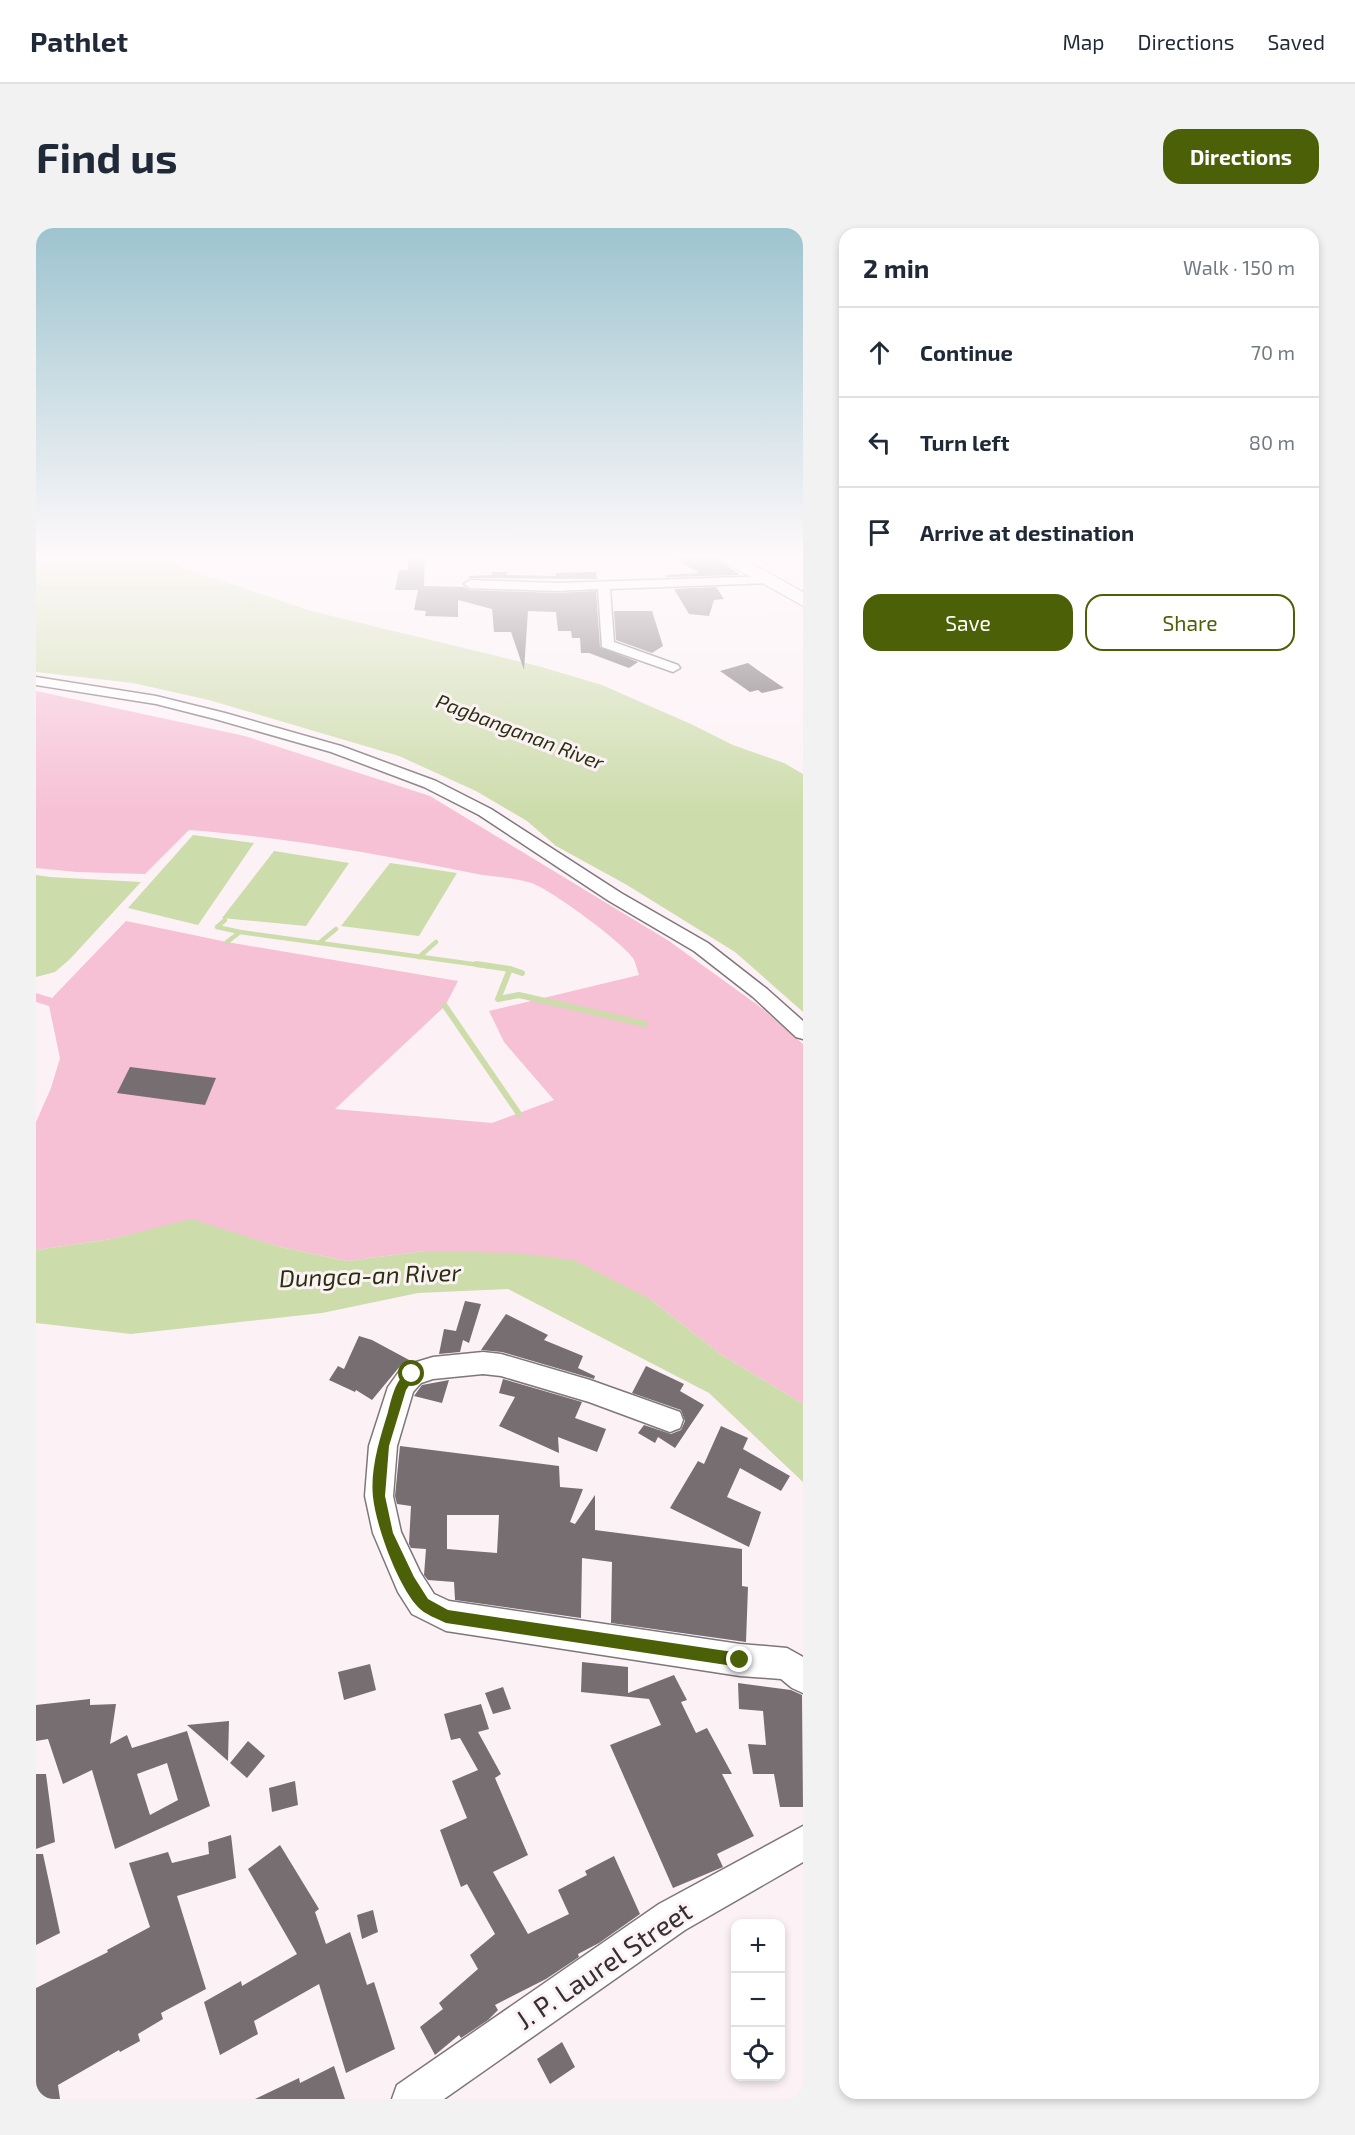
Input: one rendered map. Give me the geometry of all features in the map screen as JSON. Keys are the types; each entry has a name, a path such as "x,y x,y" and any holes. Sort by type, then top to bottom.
{"street":[{"path":"607,641 607,644 673,668"},
{"path":"36,681 156,699 336,749 430,784 485,812 615,897 701,946 760,993 803,1032"},
{"path":"670,1420 590,1391 501,1365 433,1368 412,1374 401,1387 383,1446 379,1496 387,1533 409,1581 423,1604 446,1616 740,1660 787,1664 803,1677"},
{"name":"J. P. Laurel Street","path":"411,2099 672,1917 803,1843"}],"shaded area":[{"path":"36,691 245,736 430,796 669,941 759,1006 803,1044 803,1404 720,1354 650,1299 425,1251 347,1261 280,1247 191,1220 112,1239 36,1250 36,1122 51,1088 60,1058 49,1006 36,1002 36,993 52,998 126,921 227,942 458,981 445,1006 335,1109 492,1123 554,1100 504,1042 489,1011 639,975 633,958 601,929 540,887 516,879 331,847 189,830 145,874 36,868"}],"water":[{"name":"Pagbanganan River","path":"36,641 436,641 538,666 602,685 733,745 784,763 803,774 803,1012 735,952 627,885 556,846 527,821 476,791 399,756 209,700 133,683 36,672"},
{"path":"193,835 254,843 198,925 128,908"},
{"path":"274,851 349,863 306,926 222,918"},
{"path":"390,863 457,873 419,936 341,926"},
{"path":"36,875 141,882 70,959 55,972 36,977"},
{"name":"Dungca-an River","path":"191,1219 280,1247 347,1261 425,1251 514,1253 574,1260 650,1299 720,1354 803,1404 803,1482 709,1393 508,1289 418,1293 322,1313 131,1334 36,1323 36,1250 112,1239"}],"building":[{"path":"514,641 526,641 524,670"},
{"path":"580,641 600,641 600,647 638,662 629,668 589,653 581,653"},
{"path":"620,641 662,641 663,646 652,653"},
{"path":"748,663 784,688 762,693 758,690 750,692 720,671"},
{"path":"130,1067 216,1078 205,1105 117,1093"},
{"path":"465,1301 481,1304 469,1343 463,1340 460,1352 439,1354 444,1329 456,1331"},
{"path":"506,1314 548,1335 544,1340 583,1356 578,1368 595,1376 594,1379 502,1352 481,1350"},
{"path":"359,1336 372,1340 411,1361 401,1365 372,1400 356,1390 355,1392 329,1380 338,1366 344,1369"},
{"path":"646,1366 684,1384 680,1391 704,1405 675,1448 658,1437 655,1443 638,1433 644,1425 671,1434 681,1430 685,1421 681,1410 632,1393"},
{"path":"503,1379 582,1402 575,1418 606,1429 597,1452 558,1437 559,1453 499,1426 515,1397 499,1393"},
{"path":"449,1380 442,1403 414,1396 422,1385"},
{"path":"721,1426 748,1438 743,1449 790,1476 781,1491 740,1468 727,1497 761,1512 749,1547 670,1508 698,1461 704,1464"},
{"path":"400,1446 559,1466 560,1487 583,1489 570,1522 575,1524 595,1495 595,1530 742,1549 742,1586 748,1587 746,1642 611,1623 612,1562 582,1558 581,1618 455,1600 454,1582 428,1580 424,1575 426,1549 411,1548 409,1544 411,1506 397,1504 395,1496","holes":["447,1515 499,1515 497,1553 447,1549"]},
{"path":"582,1662 628,1667 628,1693 674,1675 687,1700 681,1702 696,1733 707,1728 732,1774 722,1774 754,1836 717,1854 723,1867 673,1888 610,1745 661,1725 649,1699 581,1692"},
{"path":"370,1664 376,1690 344,1700 338,1672"},
{"path":"738,1683 791,1690 802,1695 803,1807 780,1807 774,1774 753,1774 748,1744 766,1745 763,1711 739,1709"},
{"path":"503,1687 511,1709 493,1714 485,1693"},
{"path":"90,1699 90,1705 116,1704 110,1744 127,1735 132,1748 187,1731 210,1806 115,1849 92,1770 63,1784 48,1739 36,1741 36,1705","holes":["167,1763 178,1800 150,1815 137,1774"]},
{"path":"481,1704 489,1729 478,1732 501,1774 495,1778 528,1855 493,1872 528,1934 569,1914 558,1890 587,1875 585,1871 614,1856 640,1914 599,1943 578,1954 579,1957 546,1979 495,2005 498,2010 488,2020 461,2038 459,2035 435,2055 420,2027 443,2009 439,2003 478,1969 470,1955 495,1934 467,1884 461,1887 440,1830 467,1818 452,1781 478,1770 460,1738 451,1740 444,1714"},
{"path":"229,1721 228,1761 187,1725"},
{"path":"248,1741 265,1756 247,1778 230,1763"},
{"path":"36,1774 46,1774 55,1842 36,1849"},
{"path":"295,1781 298,1805 272,1812 269,1788"},
{"path":"231,1835 236,1878 177,1896 206,1989 161,2013 163,2019 138,2034 140,2041 120,2052 119,2050 58,2085 60,2099 36,2099 36,1988 108,1952 107,1950 150,1927 129,1863 168,1852 172,1863 209,1854 208,1842"},
{"path":"280,1845 319,1909 315,1912 326,1944 350,1932 367,1985 374,1982 395,2049 346,2073 319,1984 254,2021 258,2034 220,2055 204,2002 241,1981 242,1986 297,1954 248,1869"},
{"path":"36,1854 43,1854 60,1933 36,1945"},
{"path":"373,1910 378,1932 362,1939 357,1915"},
{"path":"562,2042 575,2067 550,2084 537,2059"},
{"path":"334,2066 345,2099 255,2099 299,2078 300,2083"}],"waterway":[{"path":"225,920 217,927 240,932"},
{"path":"319,943 336,929"},
{"path":"227,942 240,932"},
{"path":"240,932 319,943"},
{"path":"419,957 436,942"},
{"path":"319,943 419,957"},
{"path":"419,957 487,966"},
{"path":"476,964 510,969"},
{"path":"510,969 522,973"},
{"path":"510,969 498,999 519,995 645,1024"},
{"path":"445,1006 519,1114"}],"route":[{"path":"412,1374 401,1387 383,1446 379,1496 387,1533 409,1581 423,1604 446,1616 740,1660"}]}
